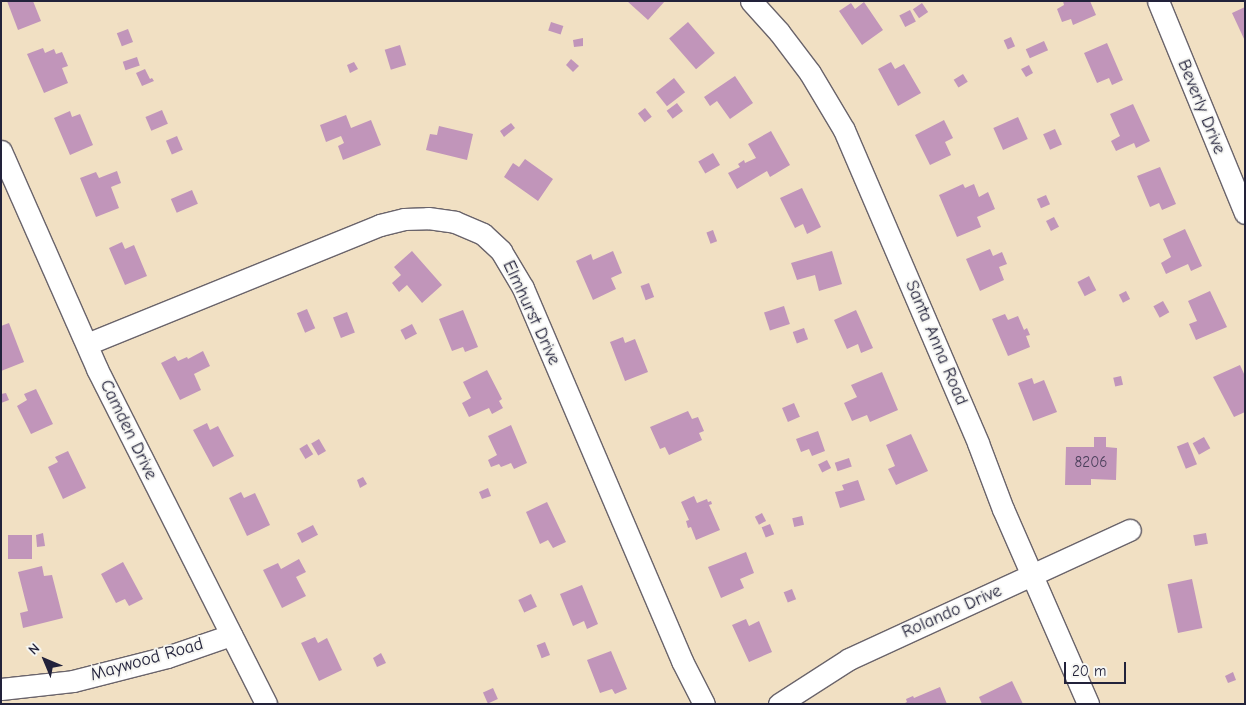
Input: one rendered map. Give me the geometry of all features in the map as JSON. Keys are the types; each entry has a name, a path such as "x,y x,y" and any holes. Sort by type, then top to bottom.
{"street":[{"name":"Santa Anna Road","path":"751,1 779,32 810,73 844,130 1088,704"},
{"name":"Beverly Drive","path":"1158,1 1245,213"},
{"name":"Camden Drive","path":"1,151 143,464 193,556 266,704"},
{"name":"Elmhurst Drive","path":"87,344 380,225 404,219 428,218 455,222 484,234 501,251 523,288 682,661 704,704"},
{"name":"Rolando Drive","path":"778,704 803,686 849,659 1130,530"},
{"name":"Maywood Road","path":"1,689 73,681 167,657 231,635"}],"building":[{"path":"7,1 33,1 41,21 18,30"},
{"path":"627,1 665,1 648,20"},
{"path":"1063,1 1090,1 1096,15 1073,25 1071,19 1062,22 1057,9 1064,5"},
{"path":"864,2 883,30 862,45 839,11 851,3 855,9"},
{"path":"922,3 928,12 919,18 913,9"},
{"path":"1245,7 1245,41 1232,13"},
{"path":"910,10 916,22 905,27 899,15"},
{"path":"551,22 563,26 561,35 548,31"},
{"path":"688,22 715,53 696,69 669,38"},
{"path":"128,29 133,42 122,46 117,33"},
{"path":"1011,37 1015,46 1008,49 1004,40"},
{"path":"583,38 583,46 574,47 573,40"},
{"path":"1044,41 1048,50 1030,58 1026,49"},
{"path":"1107,43 1123,80 1112,85 1109,78 1097,83 1084,53"},
{"path":"400,45 406,65 391,70 385,50"},
{"path":"43,48 45,53 54,49 56,54 62,52 68,66 62,68 68,83 44,93 27,54"},
{"path":"137,57 140,66 126,70 123,62"},
{"path":"571,59 579,66 573,72 566,65"},
{"path":"354,62 358,69 350,73 347,65"},
{"path":"891,62 895,69 904,64 921,93 898,106 878,69"},
{"path":"1029,65 1033,73 1026,77 1021,69"},
{"path":"145,69 150,79 152,78 154,81 142,86 136,73"},
{"path":"963,74 968,82 958,87 954,80"},
{"path":"735,76 753,103 730,119 717,101 710,106 704,97"},
{"path":"674,78 685,92 667,106 656,92"},
{"path":"677,103 683,111 673,119 667,111"},
{"path":"1133,104 1150,141 1136,148 1134,143 1116,151 1111,141 1120,136 1110,114"},
{"path":"645,108 652,117 645,122 638,114"},
{"path":"162,110 168,124 151,131 145,117"},
{"path":"70,111 72,117 80,114 93,145 70,155 54,118"},
{"path":"346,115 351,128 371,120 381,145 343,160 338,146 344,143 341,136 326,142 320,125"},
{"path":"1018,117 1028,139 1003,150 993,128"},
{"path":"944,120 953,138 945,142 951,155 930,165 915,135"},
{"path":"511,123 515,128 504,137 500,131"},
{"path":"439,126 473,134 467,160 426,150 430,134 437,135"},
{"path":"1055,129 1062,145 1050,150 1043,134"},
{"path":"771,131 790,165 770,177 767,171 737,189 728,173 740,167 738,164 744,160 745,163 756,158 748,144"},
{"path":"177,136 183,150 172,154 166,141"},
{"path":"713,153 720,165 705,174 698,162"},
{"path":"525,159 553,179 538,201 504,177 513,163 519,167"},
{"path":"1160,167 1176,204 1162,210 1159,203 1150,207 1137,176"},
{"path":"117,171 121,183 111,187 119,208 96,217 80,178 96,172 99,178"},
{"path":"963,184 965,188 974,184 979,197 988,192 995,209 977,217 981,227 957,237 939,195"},
{"path":"802,188 821,227 807,234 803,224 795,228 780,198"},
{"path":"192,190 198,204 177,213 171,199"},
{"path":"1046,195 1050,204 1041,208 1037,199"},
{"path":"1054,217 1059,227 1051,231 1046,221"},
{"path":"1185,229 1202,266 1191,271 1188,264 1166,274 1161,263 1171,257 1163,239"},
{"path":"713,230 717,241 711,244 706,232"},
{"path":"122,242 125,249 134,245 147,276 125,285 109,248"},
{"path":"990,249 993,256 1002,252 1007,264 999,267 1004,280 980,291 966,259"},
{"path":"412,251 442,285 422,303 407,285 399,292 392,283 401,275 394,267"},
{"path":"613,251 622,273 611,278 616,289 593,300 576,261 591,254 593,260"},
{"path":"832,251 842,284 819,291 815,275 797,280 791,263"},
{"path":"1089,276 1096,290 1085,296 1077,282"},
{"path":"649,283 654,297 646,300 641,286"},
{"path":"1126,291 1130,299 1123,303 1119,295"},
{"path":"1210,291 1227,327 1196,340 1189,324 1197,321 1188,301"},
{"path":"1163,301 1169,312 1160,318 1153,306"},
{"path":"784,306 790,324 770,331 764,312"},
{"path":"307,309 315,328 305,333 297,313"},
{"path":"463,310 478,347 465,352 463,347 452,351 439,319"},
{"path":"856,310 873,348 861,353 858,344 847,349 834,320"},
{"path":"347,312 355,333 341,338 333,317"},
{"path":"1005,314 1008,320 1018,316 1024,330 1027,328 1030,335 1026,336 1030,347 1008,356 992,319"},
{"path":"9,323 24,362 1,371 1,326"},
{"path":"412,324 417,334 405,340 400,330"},
{"path":"804,328 808,339 797,343 793,332"},
{"path":"623,337 625,343 635,339 648,372 625,381 610,342"},
{"path":"203,351 210,366 194,374 201,390 180,400 161,363 175,356 178,361 187,357 188,359"},
{"path":"1240,365 1245,376 1245,412 1234,417 1213,377"},
{"path":"487,370 502,399 499,401 503,408 492,414 489,408 469,417 462,403 471,398 463,382"},
{"path":"882,372 898,410 870,422 867,415 852,421 844,403 857,397 851,385"},
{"path":"1121,376 1123,385 1115,387 1113,378"},
{"path":"1032,378 1034,384 1044,380 1057,412 1033,421 1018,383"},
{"path":"36,389 53,424 31,434 17,406 27,400 24,394"},
{"path":"6,393 9,400 1,403 1,394"},
{"path":"794,403 800,417 788,422 782,408"},
{"path":"688,411 692,419 698,417 704,431 699,433 702,440 669,455 665,447 660,449 650,427"},
{"path":"207,423 210,430 218,426 234,456 213,467 193,430"},
{"path":"511,425 527,463 514,469 511,463 501,467 499,464 491,467 488,460 497,455 488,436"},
{"path":"818,431 825,451 812,456 809,449 801,452 796,439"},
{"path":"911,434 928,471 896,485 888,469 895,466 886,445"},
{"path":"1094,437 1106,437 1106,447 1117,448 1116,480 1091,479 1091,485 1065,485 1066,447 1094,447"},
{"path":"1204,437 1210,448 1199,455 1193,443"},
{"path":"319,439 326,451 318,456 311,444"},
{"path":"1188,442 1197,464 1186,469 1177,446"},
{"path":"307,444 313,454 305,459 299,449"},
{"path":"68,451 86,488 63,499 48,467 58,462 55,457"},
{"path":"849,458 852,467 838,471 835,463"},
{"path":"827,460 831,468 822,473 818,465"},
{"path":"363,477 367,484 360,488 357,480"},
{"path":"858,480 865,500 840,508 835,492 844,490 842,485"},
{"path":"488,488 491,496 482,499 479,492"},
{"path":"241,492 244,498 255,493 270,525 247,536 229,498"},
{"path":"694,496 697,503 707,499 708,502 711,501 712,504 709,505 720,530 696,540 691,527 688,528 686,521 689,520 681,502"},
{"path":"547,502 566,542 553,548 548,540 540,544 526,512"},
{"path":"762,513 766,521 759,525 755,517"},
{"path":"802,516 804,525 794,527 792,518"},
{"path":"770,524 774,534 766,538 762,527"},
{"path":"313,525 318,535 302,543 297,533"},
{"path":"43,533 45,546 37,547 36,535"},
{"path":"1206,533 1208,544 1195,546 1193,535"},
{"path":"8,535 32,535 32,559 8,559"},
{"path":"746,552 754,573 740,579 744,588 721,598 708,567"},
{"path":"299,559 306,572 296,577 306,596 282,608 263,570 278,563 281,569"},
{"path":"123,562 143,599 129,606 125,599 116,603 101,574"},
{"path":"42,566 44,576 52,575 63,618 23,628 20,613 28,611 18,572"},
{"path":"1192,579 1202,628 1178,633 1168,584"},
{"path":"582,585 598,624 587,629 584,621 573,626 560,594"},
{"path":"792,589 796,599 788,603 784,592"},
{"path":"531,594 537,607 524,613 518,600"},
{"path":"746,619 749,626 759,621 772,652 749,662 732,625"},
{"path":"315,637 318,643 327,638 342,670 319,681 301,643"},
{"path":"545,642 550,655 542,658 537,645"},
{"path":"611,651 627,689 615,694 612,689 600,693 587,660"},
{"path":"381,653 386,663 377,667 373,658"},
{"path":"1233,672 1236,680 1228,683 1225,676"},
{"path":"1012,681 1023,704 982,704 979,697"},
{"path":"940,687 947,704 903,704 907,702 906,699 913,696 914,698"},
{"path":"493,688 498,699 488,703 483,692"}]}
